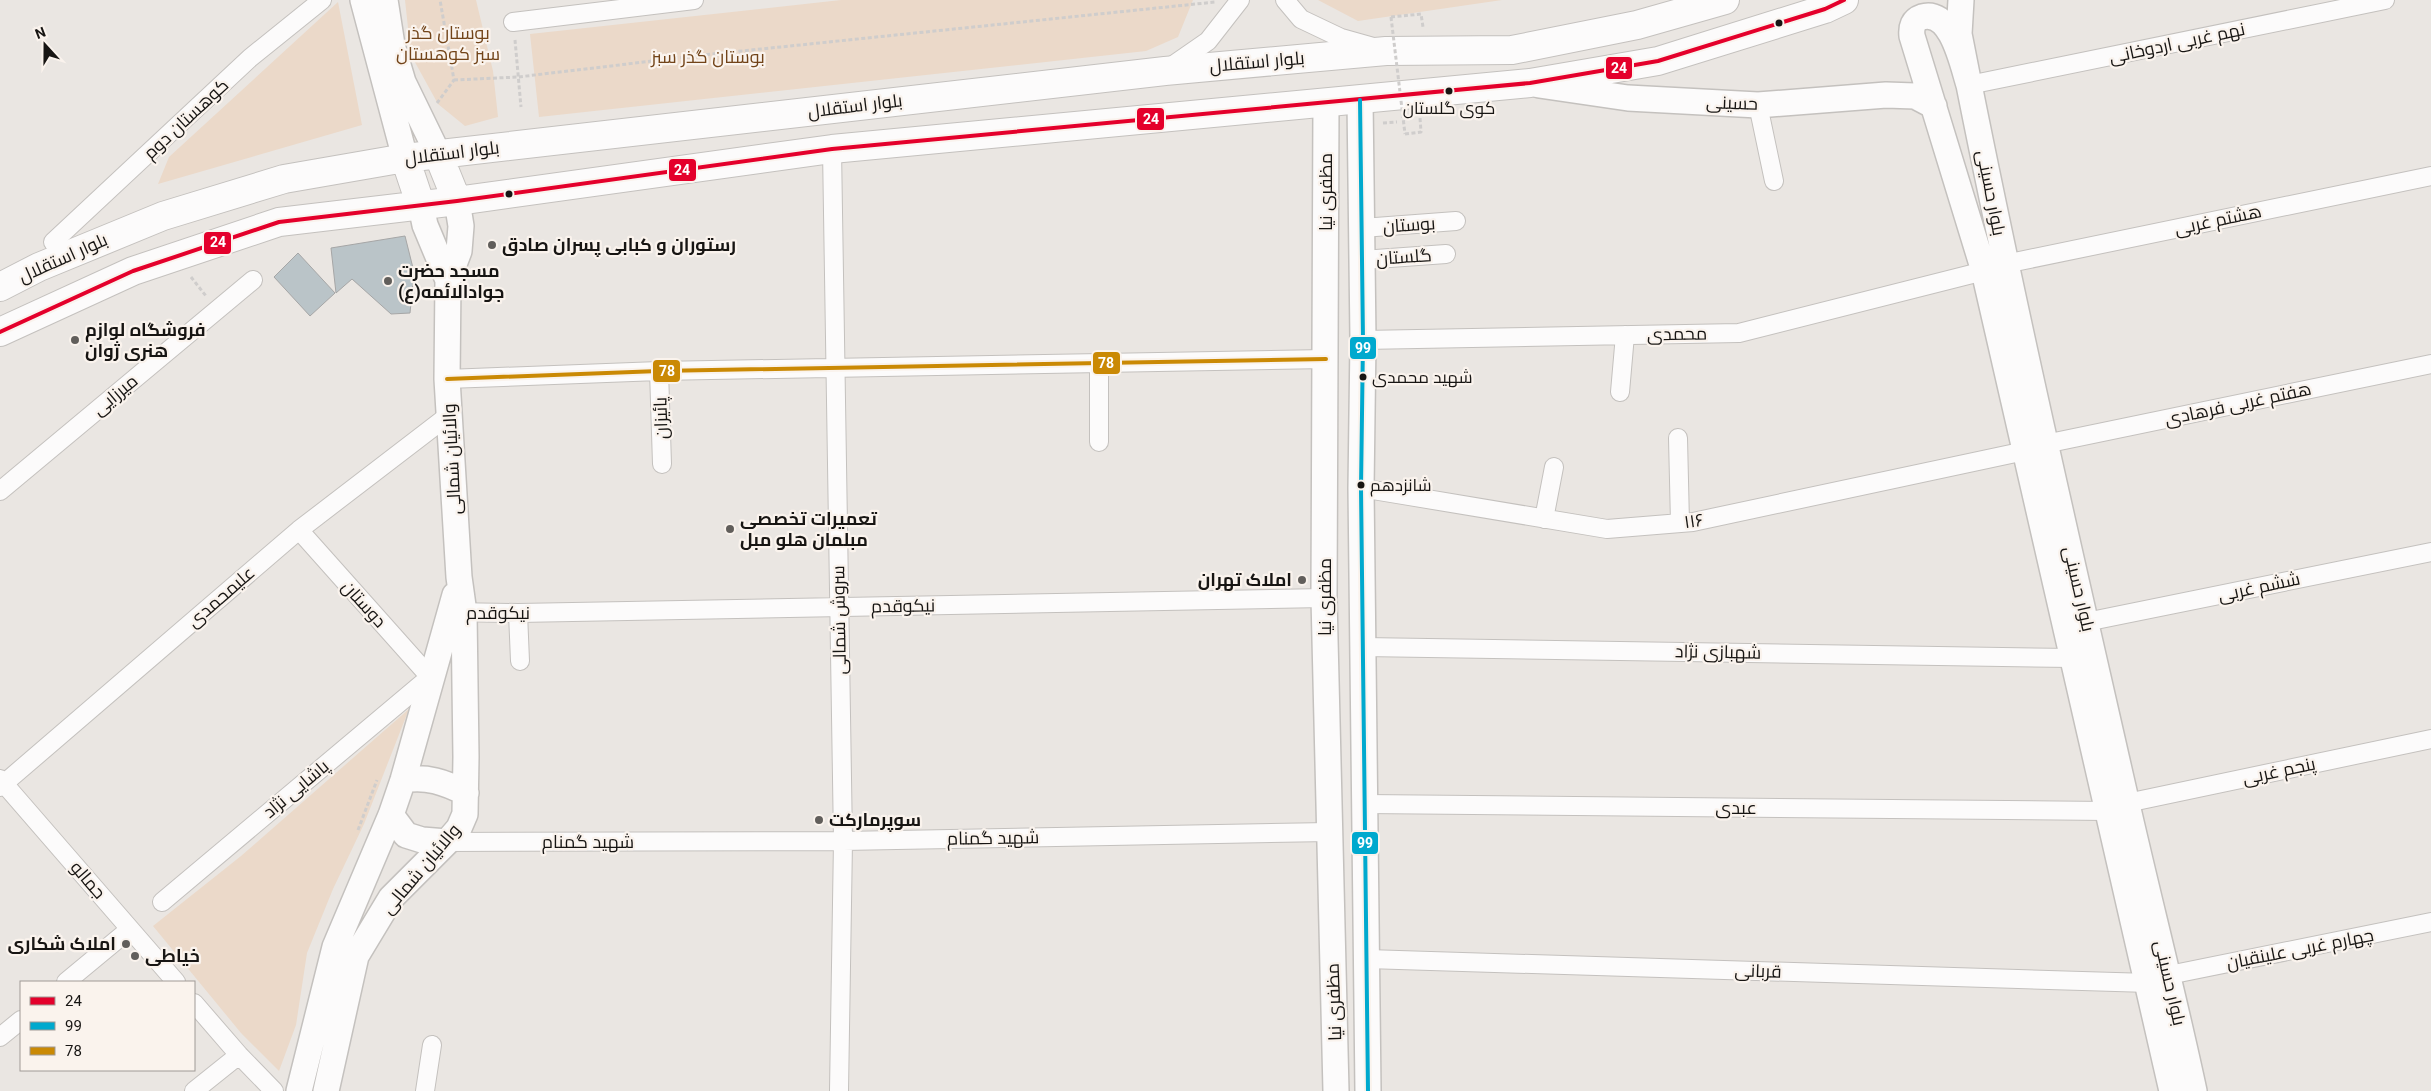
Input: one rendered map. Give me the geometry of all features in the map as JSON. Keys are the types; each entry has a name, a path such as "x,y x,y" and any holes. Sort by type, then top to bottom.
{"main road":[{"path":"363,0 405,158 421,206"},
{"path":"385,0 392,45 400,72 438,154 457,201"},
{"name":"بلوار استقلال","path":"0,287 39,266 163,216 284,179 405,158 1165,71 1386,50 1512,50 1636,25 1725,0"},
{"path":"1961,0 1959,34 1969,85"},
{"path":"0,332 133,271 279,222 421,206 832,150 1530,83 1658,61 1830,3"},
{"name":"بلوار حسینی","path":"1994,268 1934,106 1912,36 1914,22 1921,17 1930,16 1948,28 1954,38 1969,85 1994,268 2035,447 2072,658 2117,807 2159,979 2194,1091"},
{"name":"حسینی","path":"1530,83 1628,98 1758,105 1886,95 1915,96 1934,106"},
{"name":"مظفری نیا","path":"1360,100 1363,340 1361,488 1368,1091"},
{"name":"مظفری نیا","path":"1326,103 1324,598 1336,1091"},
{"path":"1326,172 1342,145 1353,147 1360,156"},
{"name":"والائیان شمالی","path":"326,1091 356,956 391,898 447,842 459,828 464,814 466,793 458,613 459,578 447,379 448,280 459,251 461,226 457,201"},
{"name":"والائیان شمالی","path":"421,206 426,225 448,280"},
{"name":"بلوار حسینی","path":"2035,447 2086,622 2117,807"},
{"name":"والائیان شمالی","path":"299,1091 335,947 391,815 403,780 430,677 458,613"},
{"path":"403,780 420,777 444,782 466,793"},
{"path":"391,815 406,835 422,840 447,842"},
{"name":"بلوار حسینی","path":"2159,979 2172,1091"}],"street":[{"name":"کوهستان دوم","path":"53,242 250,58 322,0"},
{"path":"513,22 694,0"},
{"path":"1165,71 1208,41 1240,0"},
{"path":"1285,0 1301,19 1340,38 1386,50"},
{"name":"نهم غربی اردوخانی","path":"1969,85 2385,0"},
{"path":"1758,105 1774,181"},
{"name":"سروش شمالی","path":"832,150 843,841 839,1091"},
{"name":"هشتم غربی","path":"1994,268 2431,176"},
{"name":"بوستان","path":"1362,228 1456,221"},
{"name":"گلستان","path":"1362,260 1446,254"},
{"name":"محمدی","path":"1363,340 1739,333 1994,268"},
{"name":"میرزایی","path":"0,491 253,280"},
{"path":"1620,392 1626,335"},
{"path":"447,379 659,371 1326,359"},
{"path":"1098,442 1099,363"},
{"name":"هفتم غربی فرهادی","path":"2035,447 2431,364"},
{"name":"پائیزان","path":"659,371 662,464"},
{"name":"علیمحمدی","path":"1,783 299,530 449,415"},
{"path":"1678,438 1680,523"},
{"name":"۱۱۶","path":"1361,488 1607,529 1693,522 2035,447"},
{"path":"1544,519 1554,467"},
{"name":"دوستان","path":"299,530 430,677"},
{"name":"ششم غربی","path":"2086,622 2431,552"},
{"name":"نیکوقدم","path":"458,613 1324,598"},
{"path":"518,613 520,661"},
{"name":"شهبازی نژاد","path":"1364,647 2072,658"},
{"name":"پاشایی نژاد","path":"162,902 430,677"},
{"name":"پنجم غربی","path":"2117,807 2431,739"},
{"name":"جمالو","path":"1,783 175,981"},
{"name":"عبدی","path":"1365,804 2117,807"},
{"name":"شهید گمنام","path":"447,842 843,841 1329,832"},
{"name":"چهارم غربی علینقیان","path":"2159,979 2431,922"},
{"path":"67,981 130,929"},
{"name":"قربانی","path":"1367,959 2159,979"},
{"path":"195,1004 239,1055 274,1091"},
{"path":"0,1037 20,1021"},
{"path":"425,1091 432,1045"},
{"path":"194,1091 239,1055"}],"path":[{"path":"423,122 454,80 440,0"},
{"path":"454,80 518,77 674,58 1217,1"},
{"path":"1414,119 1420,118 1421,132 1405,134 1391,17 1421,14"},
{"path":"513,22 521,107"},
{"path":"175,257 217,309"}],"green space":[{"name":"بوستان گذر سبز کوهستان","path":"405,0 476,0 493,71 498,117 465,126 438,104 411,55"},
{"name":"بوستان گذر سبز","path":"841,0 1193,0 1178,37 1146,51 539,117 530,34"},
{"path":"1318,0 1502,0 1358,21"},
{"path":"338,2 362,125 158,184 169,157"},
{"path":"409,709 364,824 333,889 307,953 296,1025 279,1071 241,1033 153,926 241,856"}],"building":[{"name":"مسجد حضرت جوادالائمه(ع)","path":"405,236 414,272 410,313 391,314 352,279 336,293 331,248"},
{"path":"298,253 335,293 310,316 274,277"}],"transit line":[{"name":"24","path":"0,332 133,271 279,222 457,201 832,149 1530,83 1658,61 1825,9 1844,0"},
{"name":"99","path":"1360,100 1363,340 1361,488 1368,1091"},
{"name":"78","path":"447,379 659,371 1326,359"}],"place":[{"name":"کوی گلستان","path":"1449,91"},
{"name":"رستوران و کبابی پسران صادق","path":"492,245"},
{"name":"مسجد حضرت جوادالائمه(ع)","path":"388,281"},
{"name":"فروشگاه لوازم هنری ژوان","path":"75,340"},
{"name":"شهید محمدی","path":"1363,377"},
{"name":"شانزدهم","path":"1361,485"},
{"name":"تعمیرات تخصصی مبلمان هلو مبل","path":"730,529"},
{"name":"املاک تهران","path":"1302,580"},
{"name":"سوپرمارکت","path":"819,820"},
{"name":"املاک شکاری","path":"126,944"},
{"name":"خیاطی","path":"135,956"}]}
